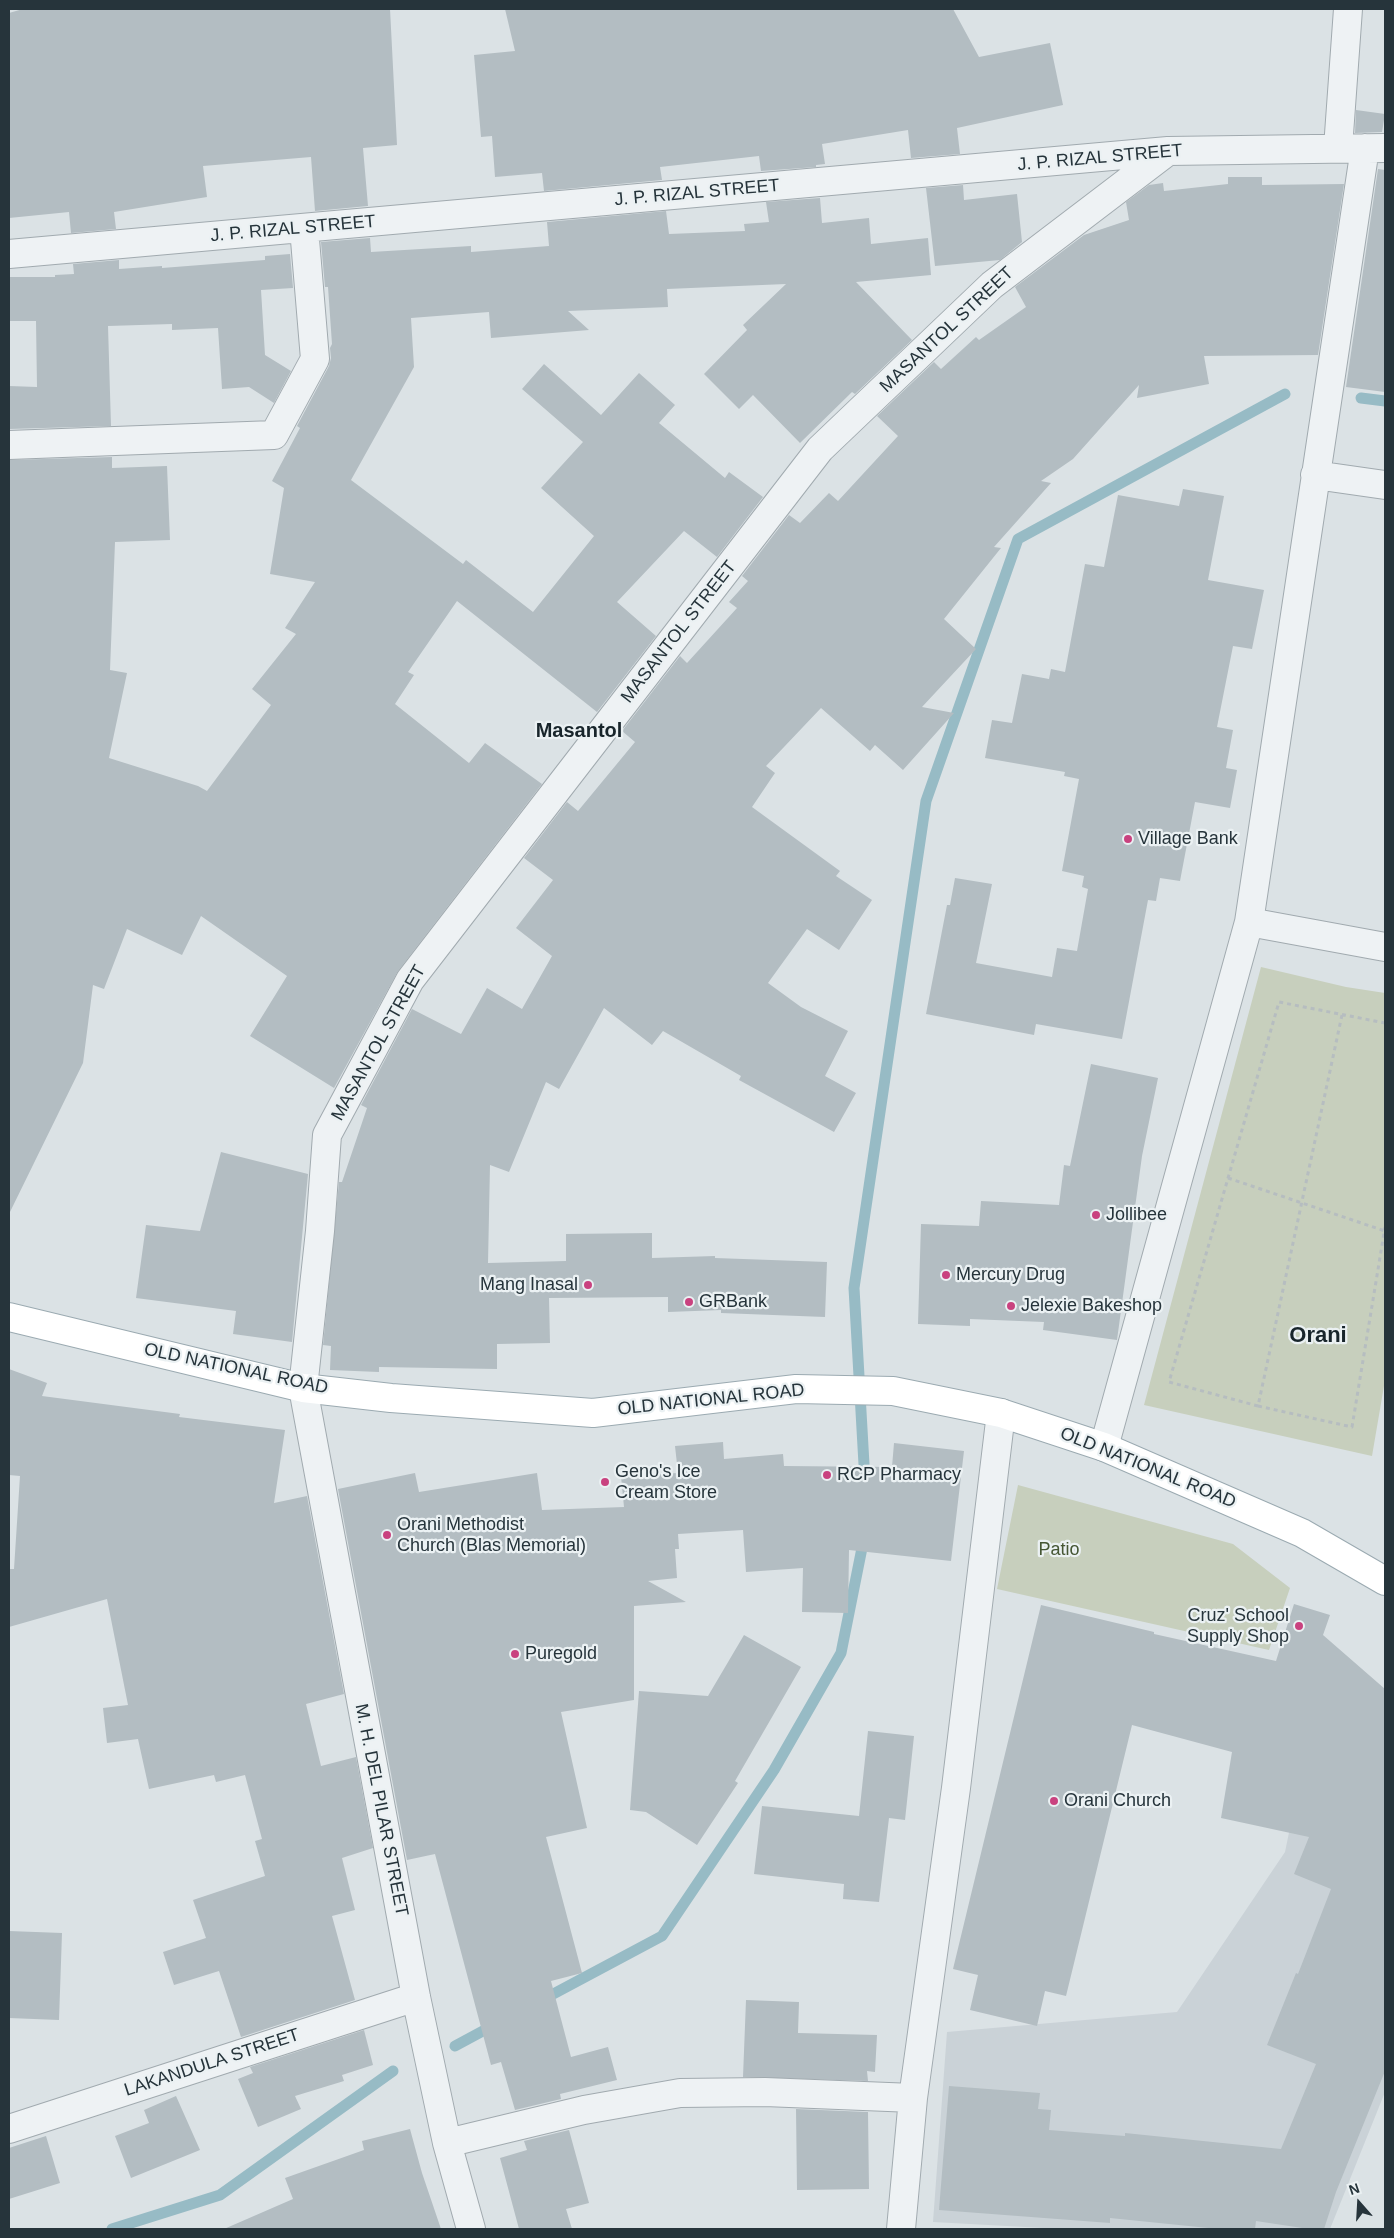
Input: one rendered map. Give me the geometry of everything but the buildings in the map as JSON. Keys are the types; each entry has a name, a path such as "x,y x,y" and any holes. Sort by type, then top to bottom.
{"main road":[{"name":"OLD NATIONAL ROAD","path":"9,1317 303,1388 392,1398 593,1413 796,1389 893,1390 1001,1413 1104,1446 1302,1533 1385,1581"}],"street":[{"path":"1338,148 1348,9"},
{"path":"1104,1446 1249,922 1316,475 1375,148"},
{"name":"J. P. RIZAL STREET","path":"9,254 1168,151 1375,148"},
{"name":"MASANTOL STREET","path":"303,1388 320,1231 327,1135 410,980 820,449 992,285 1168,151"},
{"path":"9,445 274,435 316,359 304,228"},
{"path":"1316,475 1385,485"},
{"path":"1249,922 1385,946"},
{"name":"M. H. DEL PILAR STREET","path":"303,1388 416,1997 447,2143 471,2229"},
{"path":"901,2229 913,2098 956,1788 1001,1413"},
{"name":"LAKANDULA STREET","path":"9,2129 416,1997"},
{"path":"447,2143 584,2110 680,2093 765,2092 913,2098"}],"path":[{"path":"1385,1024 1279,1002 1169,1382 1258,1406 1352,1427 1385,1227"},
{"path":"1258,1406 1342,1015"},
{"path":"1228,1178 1385,1231"}],"shaded area":[{"path":"1316,1701 1385,1751 1385,2092 1330,2229 1062,2229 933,2222 947,2032 1177,2012 1285,1852"}],"green space":[{"path":"1261,967 1346,987 1385,993 1385,1380 1372,1456 1144,1405"},
{"name":"Patio","path":"1018,1485 1233,1544 1290,1588 1269,1650 997,1589"}],"waterway":[{"path":"865,1482 854,1288 926,801 1018,539 1285,394"},
{"path":"1361,398 1385,401"},
{"path":"542,2000 662,1936 774,1770 841,1653 864,1538"},
{"path":"455,2046 494,2025"},
{"path":"112,2229 220,2195 393,2071"}],"place":[{"name":"Village Bank","path":"1128,839"},
{"name":"Jollibee","path":"1096,1215"},
{"name":"Mercury Drug","path":"946,1275"},
{"name":"Mang Inasal","path":"588,1285"},
{"name":"GRBank","path":"689,1302"},
{"name":"Jelexie Bakeshop","path":"1011,1306"},
{"name":"RCP Pharmacy","path":"827,1475"},
{"name":"Geno's Ice Cream Store","path":"605,1482"},
{"name":"Orani Methodist Church (Blas Memorial)","path":"387,1535"},
{"name":"Cruz' School Supply Shop","path":"1299,1626"},
{"name":"Puregold","path":"515,1654"},
{"name":"Orani Church","path":"1054,1801"}],"district":[{"name":"Masantol","path":"579,731"},
{"name":"Orani","path":"1318,1336"}]}
